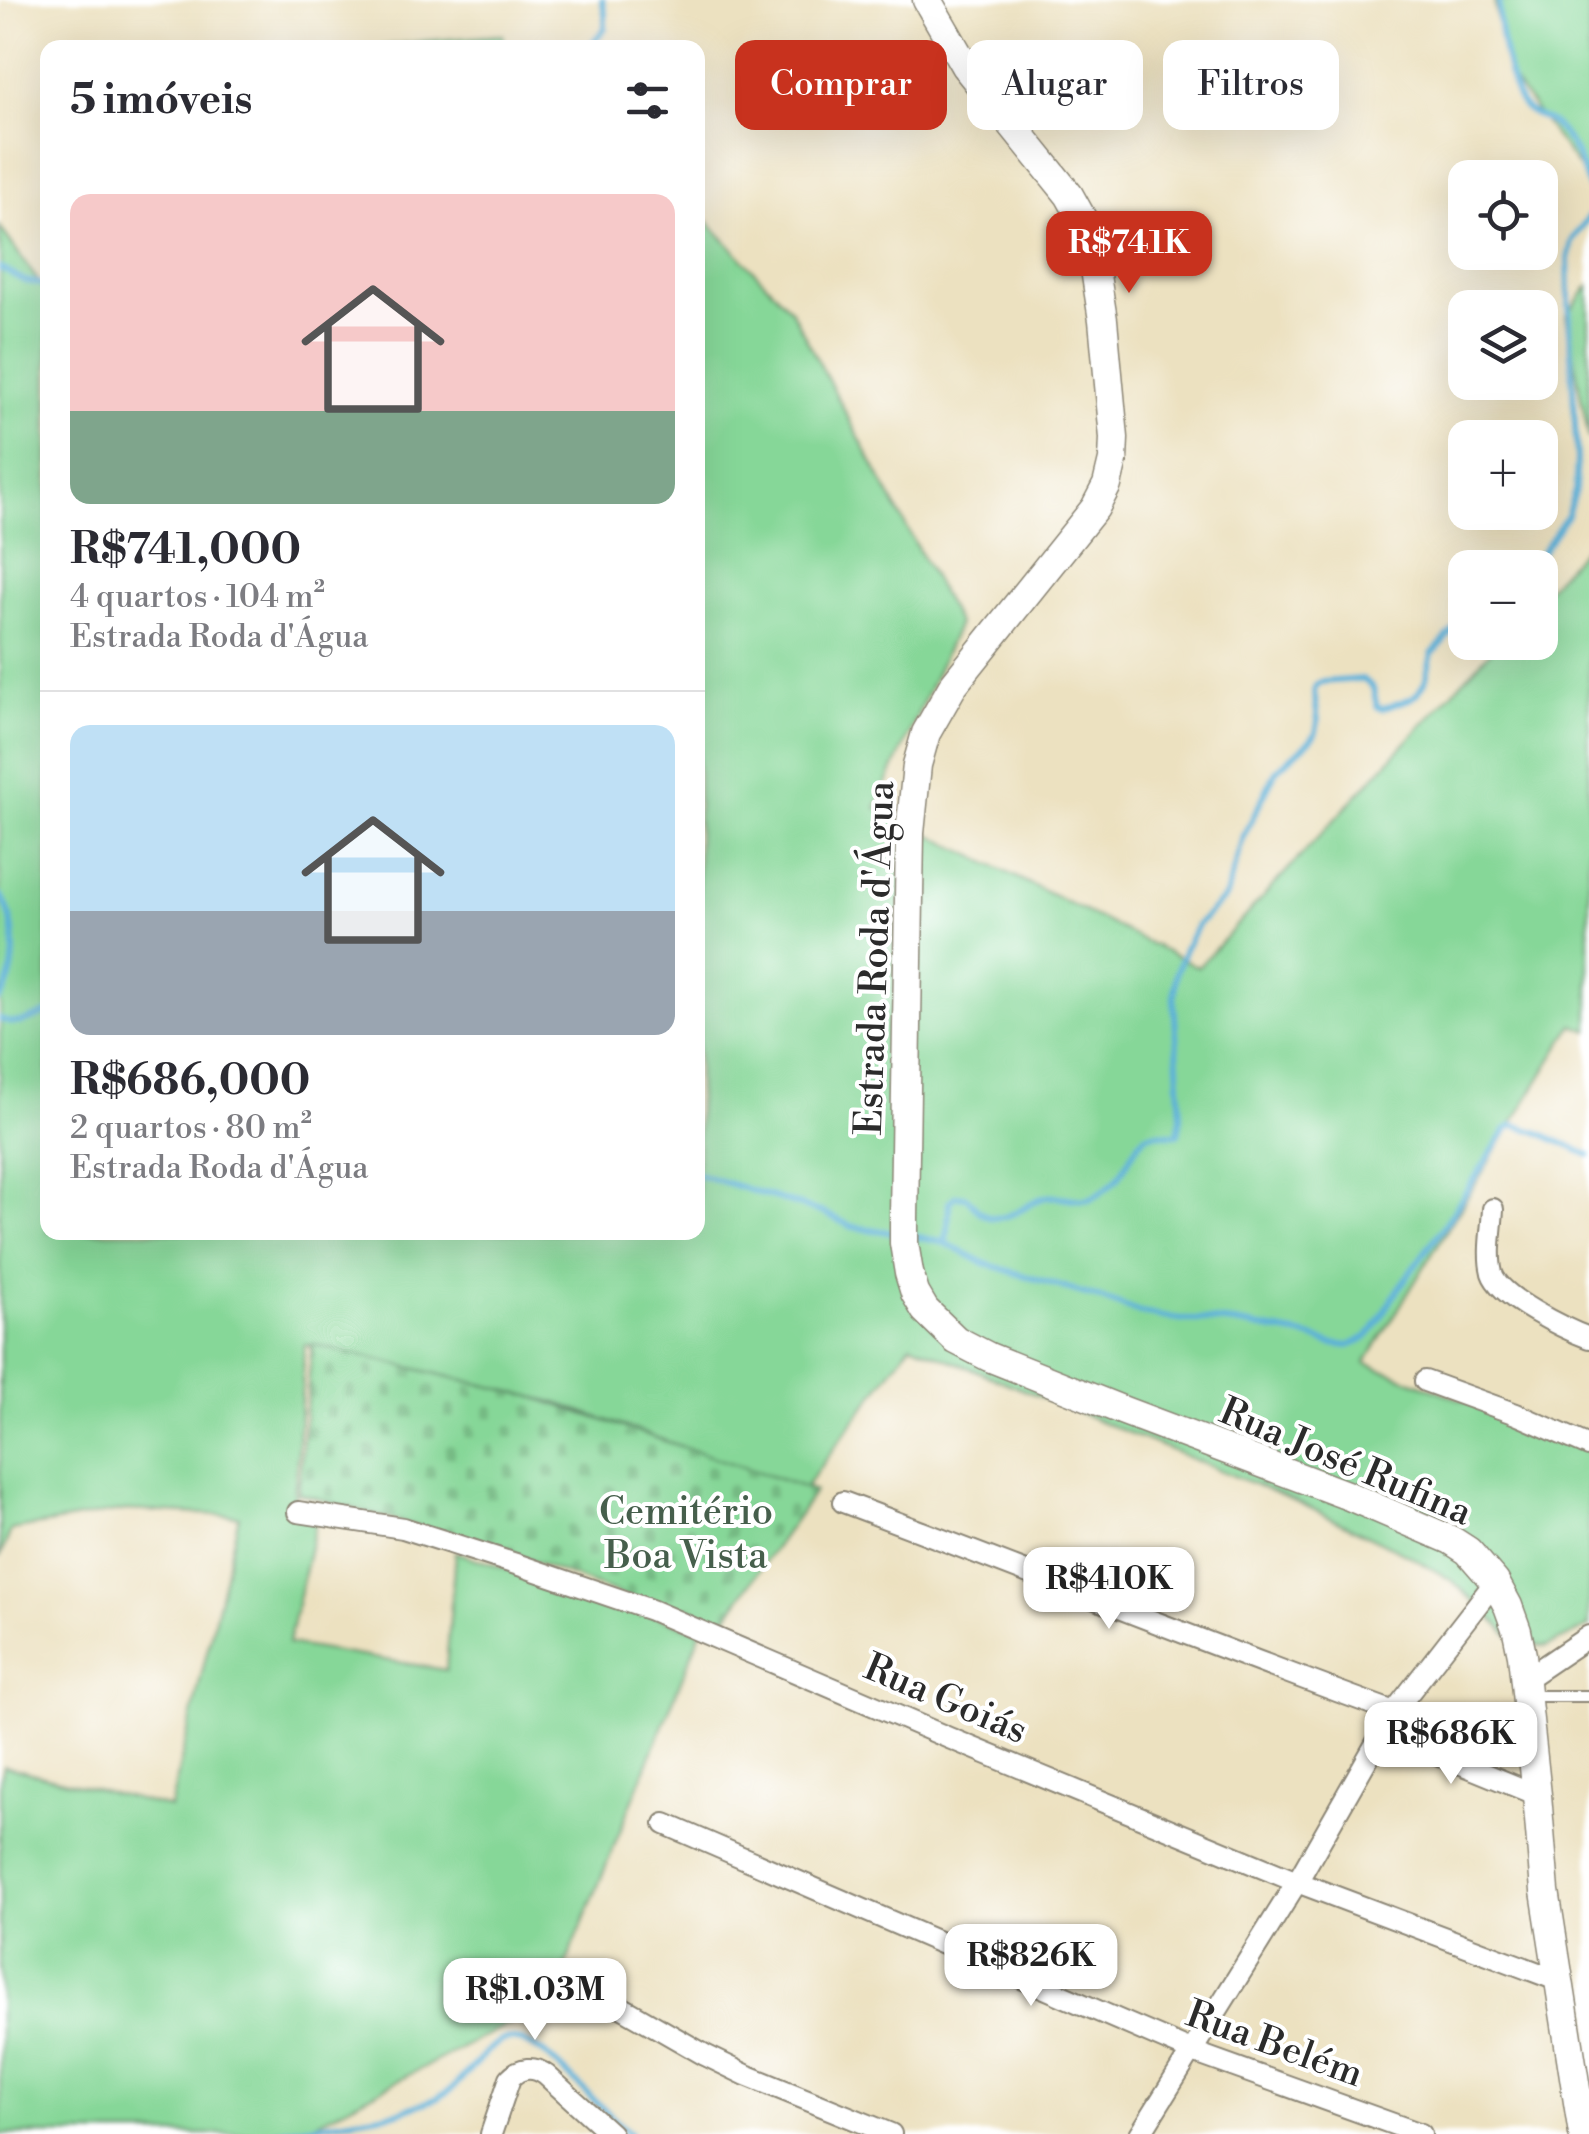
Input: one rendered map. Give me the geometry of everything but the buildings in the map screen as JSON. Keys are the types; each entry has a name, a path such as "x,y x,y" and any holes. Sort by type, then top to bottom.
{"street":[{"name":"Estrada Roda d'Água","path":"924,1310 908,1273 904,1230 910,832 917,765 926,734 954,684 1096,508 1107,485 1114,438 1103,320 1088,231 1069,195 965,66 927,0"},
{"path":"1492,1210 1490,1262 1496,1281 1568,1330 1589,1338"},
{"name":"Rua José Rufina","path":"924,1310 956,1340 989,1357 1349,1496 1452,1540 1468,1551 1496,1582 1517,1631 1557,1980 1580,2058 1583,2134"},
{"path":"1425,1381 1589,1446"},
{"path":"843,1502 1233,1654 1394,1712"},
{"name":"Rua Goiás","path":"298,1512 402,1528 651,1610 1298,1882 1557,1980"},
{"path":"1140,2134 1298,1882 1394,1712 1496,1582"},
{"path":"1525,1688 1589,1636"},
{"path":"1383,1732 1537,1795"},
{"name":"Rua Belém","path":"665,1824 1193,2052 1422,2134"},
{"path":"616,2004 746,2075 891,2134"},
{"path":"491,2134 510,2078 516,2072 533,2068 546,2074 611,2134"}],"lane":[{"path":"1525,1688 1589,1696"}],"green space":[{"path":"1494,0 1589,0 1589,181 1507,73"},
{"path":"503,35 503,40 437,40"},
{"path":"705,221 791,310 958,624 876,808 1198,967 1482,660 1558,660 1558,577 1589,543 1589,1031 1573,1025 1365,1363 1589,1448 1589,1627 1546,1647 1516,1642 1453,1581 1410,1556 1300,1503 911,1344 804,1489 554,1402 305,1344 294,1502 318,1511 288,1644 446,1670 455,1552 701,1631 551,2002 294,2134 0,2134 0,1781 4,1766 170,1808 239,1516 126,1510 11,1530 0,1558 0,227 40,284 40,1240 705,1240"},
{"path":"1589,286 1589,440 1566,316"},
{"name":"Cemitério Boa Vista","path":"312,1344 530,1396 815,1491 717,1631 507,1552 298,1493"}],"waterway":[{"path":"595,40 605,28 602,0"},
{"path":"1500,0 1505,55 1518,97 1526,109 1564,135 1589,188"},
{"path":"1543,550 1567,515 1575,490 1568,259 1572,241 1589,216"},
{"path":"0,268 25,281 40,284"},
{"path":"945,1243 949,1202 956,1196 966,1197 982,1214 997,1218 1046,1197 1093,1198 1117,1179 1144,1138 1155,1133 1178,1134 1181,1117 1176,973 1198,924 1226,896 1243,837 1276,771 1316,732 1316,685 1363,679 1373,688 1377,707 1382,709 1412,698 1425,682 1432,654 1448,636"},
{"path":"0,895 10,917 14,946 11,976 0,998"},
{"path":"0,1019 18,1023 40,1016"},
{"path":"914,1236 945,1243 986,1264 1141,1313 1234,1323 1349,1346 1374,1329 1507,1129 1514,1125 1537,1132 1589,1155"},
{"path":"705,1176 824,1213 853,1227 897,1233"},
{"path":"263,2134 399,2112 438,2098 453,2088 487,2051 510,2039 545,2053 630,2134"}]}
